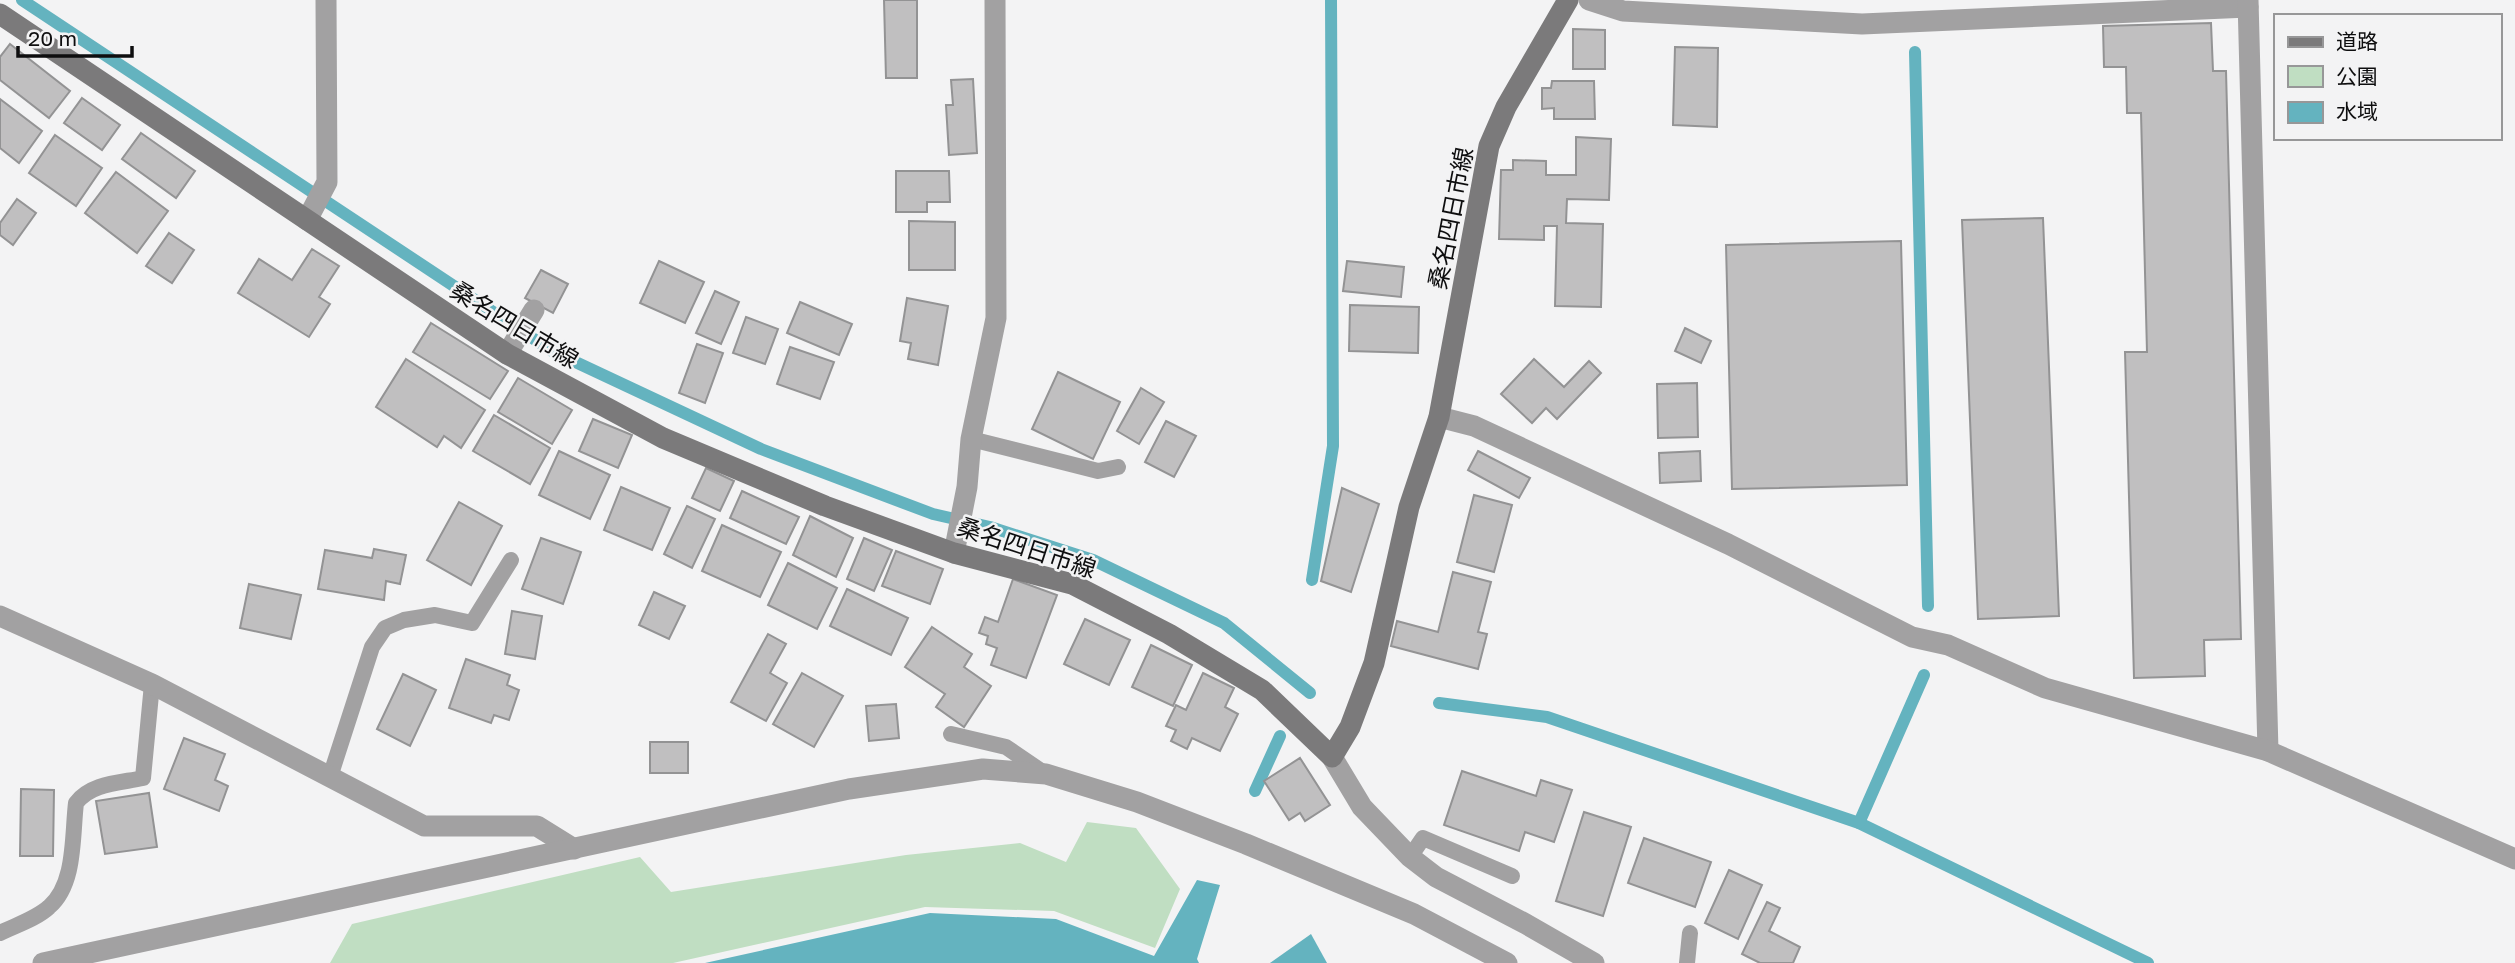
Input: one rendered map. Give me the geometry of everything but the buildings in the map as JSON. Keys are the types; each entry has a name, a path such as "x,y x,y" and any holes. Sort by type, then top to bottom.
{"main road":[{"name":"桑名四日市線","path":"0,14 507,354 663,438 825,506 954,553 1072,584 1169,634 1262,690 1332,757 1350,727 1374,663 1409,507 1439,417 1489,146 1506,107 1568,0"}],"street":[{"path":"307,220 327,182 326,0"},
{"path":"954,553 967,487 971,439 996,318 995,0"},
{"path":"1589,0 1623,11 1862,24 2248,4 2268,751"},
{"path":"507,354 534,310"},
{"path":"1439,417 1474,426 1728,544 1912,637 1948,645 2045,688 2268,751 2515,859"},
{"path":"0,615 152,684 425,826 537,826 574,849"},
{"path":"1332,757 1362,807 1410,856 1436,877 1526,923 1594,963"},
{"path":"43,963 849,789 983,769 1046,774 1137,802 1414,914 1507,963"}],"lane":[{"path":"971,439 1098,471 1118,467"},
{"path":"330,777 372,647 385,628 404,620 435,615 472,624 511,560"},
{"path":"0,933 41,914 60,895 66,881 76,803 84,793 98,787 143,778 152,684"},
{"path":"951,734 1006,747 1046,774"},
{"path":"1410,856 1423,838 1512,876"},
{"path":"1687,963 1690,933"}],"green space":[{"path":"1087,822 1136,828 1180,889 1155,948 1054,911 925,907 673,963 330,963 352,924 640,857 671,892 906,855 1020,843 1066,862"}],"water":[{"path":"1197,880 1220,885 1197,959 1199,963 705,963 930,913 1056,919 1154,956"},
{"path":"1311,934 1327,963 1270,963"}],"waterway":[{"path":"22,0 552,351 761,449 933,514 990,527 1093,560 1224,623 1310,693"},
{"path":"1312,580 1333,446 1331,0"},
{"path":"1915,52 1928,606"},
{"path":"1859,823 1924,675"},
{"path":"1439,703 1547,717 1859,823 2148,963"},
{"path":"1255,791 1280,736"}]}
